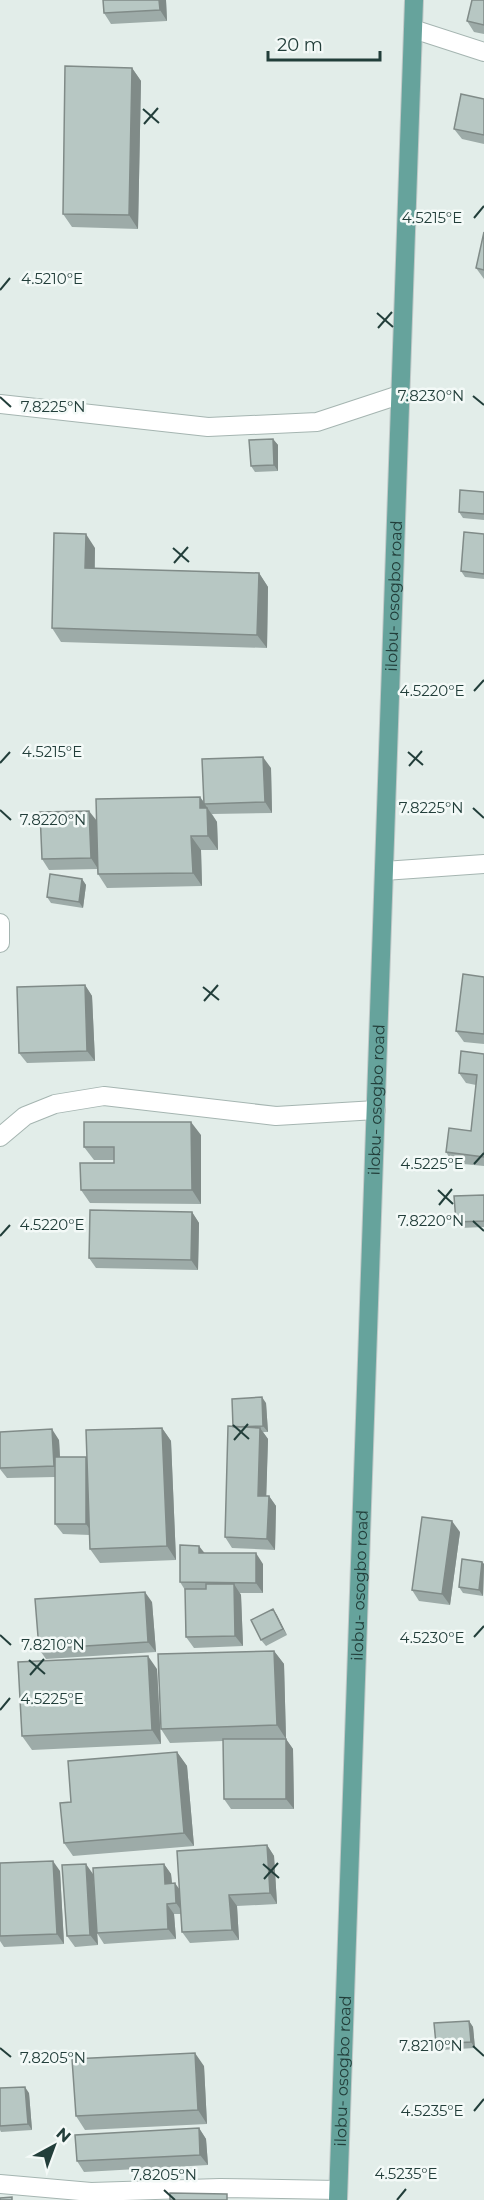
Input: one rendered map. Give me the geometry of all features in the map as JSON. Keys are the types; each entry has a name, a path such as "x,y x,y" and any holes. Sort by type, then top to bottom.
{"main road":[{"name":"ilobu- osogbo road","path":"338,2195 414,0"}],"street":[{"path":"413,29 484,52"},
{"path":"0,404 208,427 316,422 399,395"},
{"path":"384,871 484,864"},
{"path":"0,923 0,943"},
{"path":"0,1137 25,1116 55,1104 104,1096 276,1116 376,1110"},
{"path":"0,2184 92,2192 220,2188 338,2195"}],"building":[{"path":"103,0 159,0 160,10 104,13"},
{"path":"472,0 484,0 484,25 467,21"},
{"path":"65,66 132,68 129,215 63,214"},
{"path":"461,94 484,99 484,135 454,129"},
{"path":"484,232 484,270 476,268"},
{"path":"273,439 274,465 251,466 249,440"},
{"path":"460,490 484,492 484,514 459,512"},
{"path":"464,532 484,534 484,574 461,571"},
{"path":"54,533 86,534 85,568 259,573 257,635 52,628"},
{"path":"263,757 265,802 204,804 202,759"},
{"path":"200,797 200,808 207,808 208,836 191,836 193,873 98,874 96,799"},
{"path":"89,811 91,858 42,859 40,812"},
{"path":"50,874 82,879 79,902 47,897"},
{"path":"463,974 484,977 484,1034 456,1031"},
{"path":"85,985 87,1051 19,1053 17,987"},
{"path":"461,1051 484,1054 484,1157 446,1152 449,1128 471,1131 477,1075 459,1073"},
{"path":"84,1122 191,1122 192,1190 81,1190 80,1163 114,1163 114,1147 84,1147"},
{"path":"484,1195 484,1221 456,1222 454,1196"},
{"path":"90,1210 192,1212 191,1260 89,1258"},
{"path":"262,1397 263,1426 233,1427 232,1399"},
{"path":"228,1426 260,1428 258,1496 269,1496 267,1539 225,1537"},
{"path":"162,1428 167,1546 90,1549 86,1430"},
{"path":"52,1429 54,1466 0,1468 0,1432"},
{"path":"55,1457 86,1457 86,1524 55,1524"},
{"path":"422,1517 452,1521 442,1594 412,1590"},
{"path":"180,1545 199,1546 199,1553 256,1553 256,1583 180,1582"},
{"path":"462,1559 482,1562 479,1590 459,1587"},
{"path":"206,1584 234,1584 235,1636 186,1637 185,1589 206,1589"},
{"path":"145,1592 148,1642 39,1649 35,1599"},
{"path":"273,1609 283,1629 261,1640 251,1620"},
{"path":"274,1651 277,1725 161,1729 158,1654"},
{"path":"148,1656 152,1730 22,1736 18,1662"},
{"path":"223,1739 286,1739 286,1799 224,1799"},
{"path":"177,1752 184,1833 64,1843 60,1803 71,1802 68,1761"},
{"path":"267,1845 270,1893 229,1895 232,1930 182,1932 177,1851"},
{"path":"53,1861 57,1934 0,1936 0,1863"},
{"path":"86,1864 90,1935 67,1936 62,1865"},
{"path":"164,1864 165,1884 175,1883 176,1903 167,1904 168,1929 97,1933 93,1868"},
{"path":"469,2021 471,2042 436,2044 434,2023"},
{"path":"195,2053 198,2110 76,2116 72,2059"},
{"path":"25,2087 28,2124 0,2126 0,2088"},
{"path":"199,2128 200,2155 77,2161 75,2135"},
{"path":"170,2193 227,2194 227,2200 170,2200"},
{"path":"12,2197 12,2200 0,2200 0,2198"}]}
